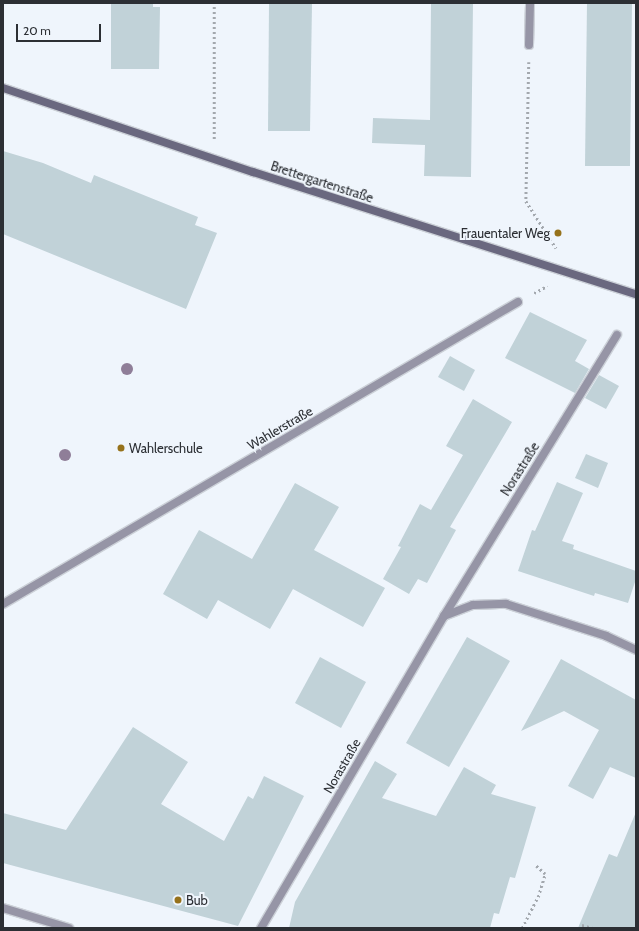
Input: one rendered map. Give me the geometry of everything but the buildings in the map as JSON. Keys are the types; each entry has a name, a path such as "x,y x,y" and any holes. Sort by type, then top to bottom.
{"main road":[{"name":"Brettergartenstraße","path":"3,88 214,159 636,294"}],"street":[{"path":"529,45 530,3"},
{"name":"Wahlerstraße","path":"3,604 518,302"},
{"name":"Norastraße","path":"261,928 444,616 616,336"},
{"path":"444,616 473,605 506,604 606,636 636,650"},
{"path":"3,908 68,928"}],"path":[{"path":"214,3 214,159"},
{"path":"518,302 571,272 526,201 529,45"},
{"path":"522,928 538,897 545,874 535,865"},
{"path":"582,925 594,928"}],"place":[{"name":"Frauentaler Weg","path":"558,233"},
{"name":"Wahlerschule","path":"121,448"},
{"name":"Bub","path":"178,900"}]}
